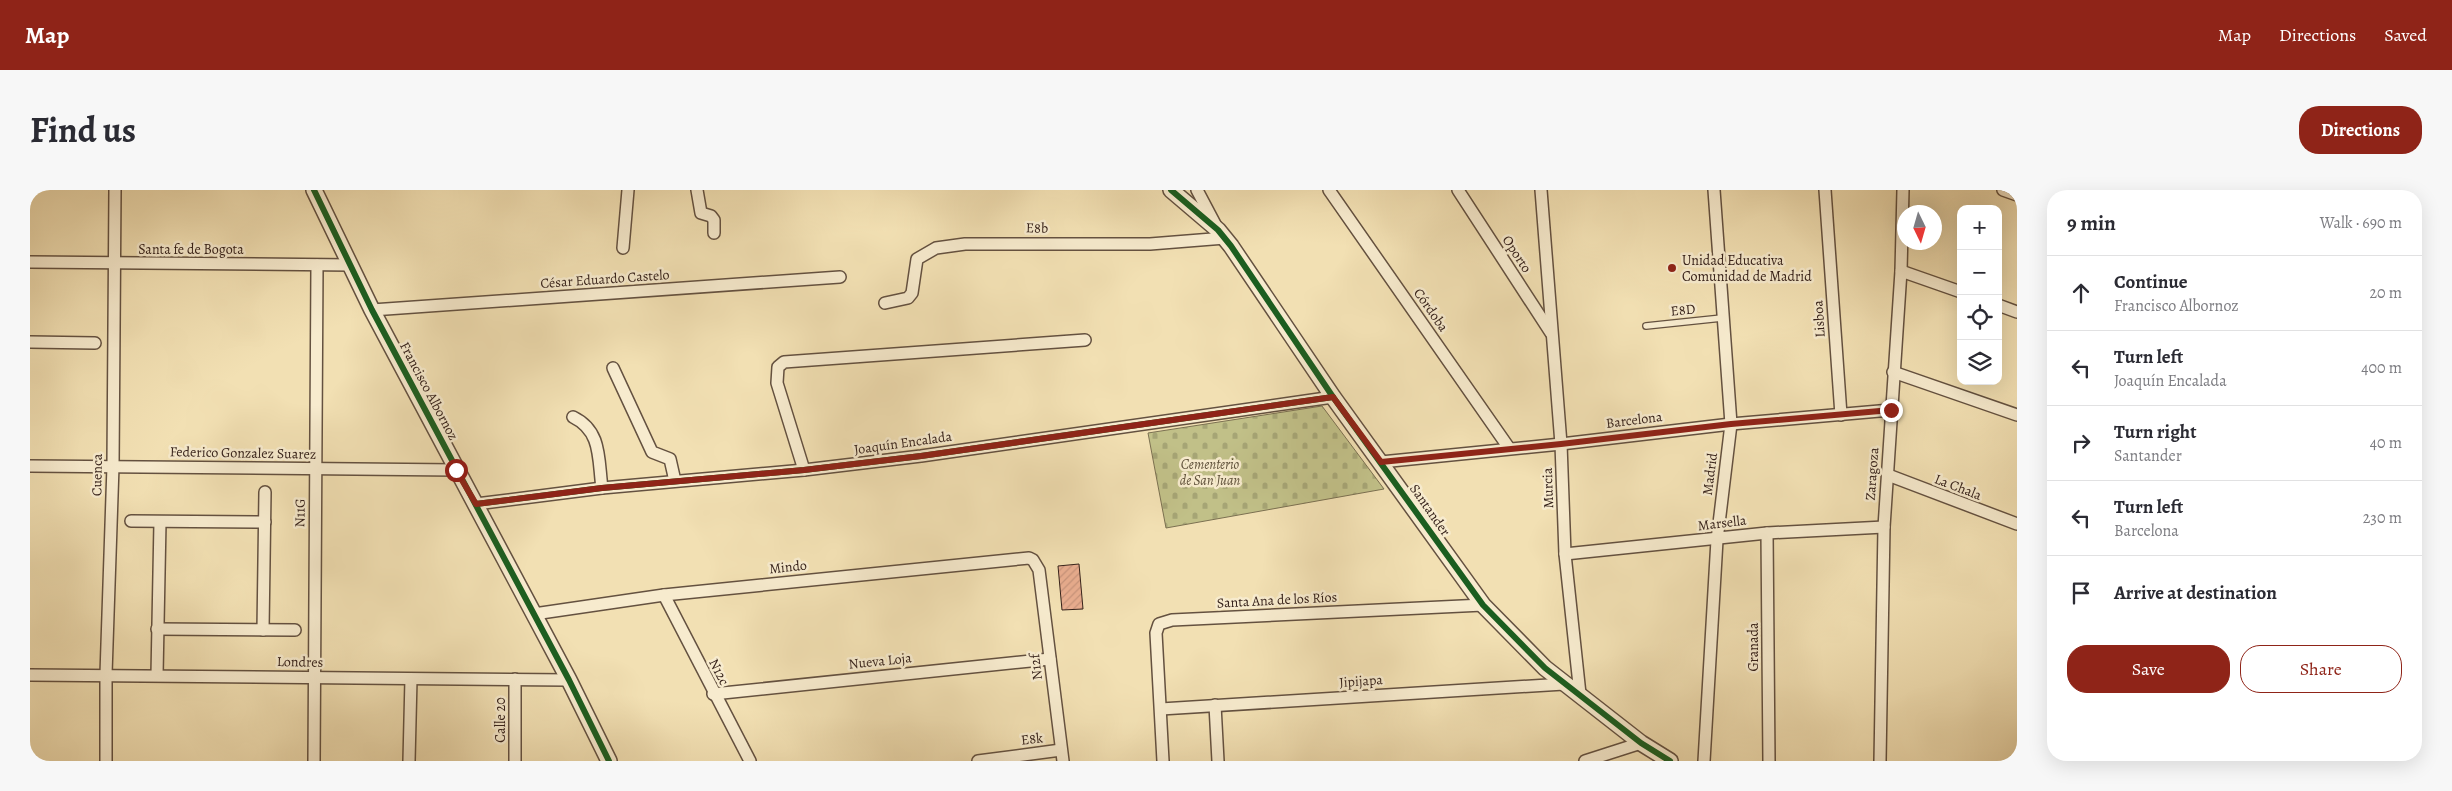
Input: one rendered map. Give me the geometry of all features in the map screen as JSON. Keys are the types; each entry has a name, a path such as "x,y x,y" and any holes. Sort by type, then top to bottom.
{"street":[{"name":"Cuenca","path":"106,761 106,674 113,466 115,190"},
{"name":"Francisco Albornoz","path":"314,190 372,310 569,680 609,761"},
{"path":"623,248 628,190"},
{"path":"697,190 701,213 713,217 714,233"},
{"name":"Santander","path":"1171,190 1222,234 1333,397 1483,605 1525,650 1564,684 1580,694 1641,743 1670,761"},
{"path":"1196,190 1222,234"},
{"name":"Córdoba","path":"1329,190 1509,448"},
{"name":"Oporto","path":"1458,190 1552,334"},
{"name":"Murcia","path":"1541,190 1561,444 1565,554 1580,694"},
{"name":"Madrid","path":"1704,761 1717,540 1731,424 1714,190"},
{"name":"Lisboa","path":"1825,190 1841,415"},
{"name":"Zaragoza","path":"1880,761 1884,527 1901,271 1903,190"},
{"path":"2003,190 2017,195"},
{"name":"E8b","path":"884,303 908,298 912,293 917,259 930,250 947,245 991,243 1150,244 1222,234"},
{"name":"Santa fe de Bogota","path":"30,262 351,265"},
{"name":"N11G","path":"314,761 313,678 317,265"},
{"path":"1901,271 1957,291"},
{"name":"César Eduardo Castelo","path":"372,310 840,277"},
{"path":"2002,306 2017,312"},
{"path":"804,470 777,383 778,366 784,362 1085,340"},
{"path":"30,342 95,343"},
{"path":"613,368 652,452 670,459 675,482"},
{"path":"1893,372 2017,415"},
{"name":"Joaquín Encalada","path":"476,504 602,488 804,470 921,456 1333,397"},
{"name":"Barcelona","path":"1381,462 1561,444 1731,424 1891,410"},
{"path":"573,417 584,422 593,434 602,488"},
{"name":"Federico Gonzalez Suarez","path":"30,466 456,470"},
{"name":"La Chala","path":"1888,475 2017,524"},
{"path":"264,630 265,492"},
{"path":"131,521 265,522"},
{"path":"157,675 160,522"},
{"name":"Marsella","path":"1565,554 1717,540 1767,533 1884,527"},
{"name":"Granada","path":"1767,533 1769,761"},
{"name":"Mindo","path":"534,614 664,595 1020,558 1033,560 1039,570"},
{"name":"N12f","path":"1039,570 1062,756"},
{"name":"N12c","path":"664,595 713,694 750,761"},
{"name":"Santa Ana de los Ríos","path":"1161,709 1156,633 1159,624 1165,621 1483,605"},
{"path":"157,629 295,630"},
{"name":"Nueva Loja","path":"713,694 1050,659"},
{"name":"Londres","path":"30,675 106,674 569,680"},
{"path":"409,761 411,678"},
{"name":"Calle 20","path":"515,679 515,761"},
{"name":"Jipijapa","path":"1161,709 1564,684"},
{"path":"1215,705 1218,761"},
{"path":"1161,709 1163,761"},
{"path":"1585,761 1641,743"},
{"name":"E8k","path":"978,761 1062,756"}],"lane":[{"name":"E8D","path":"1646,326 1722,318"}],"green space":[{"name":"Cementerio de San Juan","path":"1322,406 1384,489 1166,528 1148,433"}],"building":[{"path":"1079,564 1083,609 1062,610 1058,566"}],"cycle path":[{"path":"314,190 372,310 569,680 609,761"},
{"path":"1171,190 1218,230 1231,246 1333,397 1483,605 1545,668 1641,743 1670,761"},
{"path":"476,504 602,488 804,470 921,456 1333,397"}],"place":[{"name":"Unidad Educativa Comunidad de Madrid","path":"1672,268"}],"route":[{"path":"456,470 476,504 602,488 804,470 921,456 1333,397 1381,462 1561,444 1731,424 1891,410"}]}
